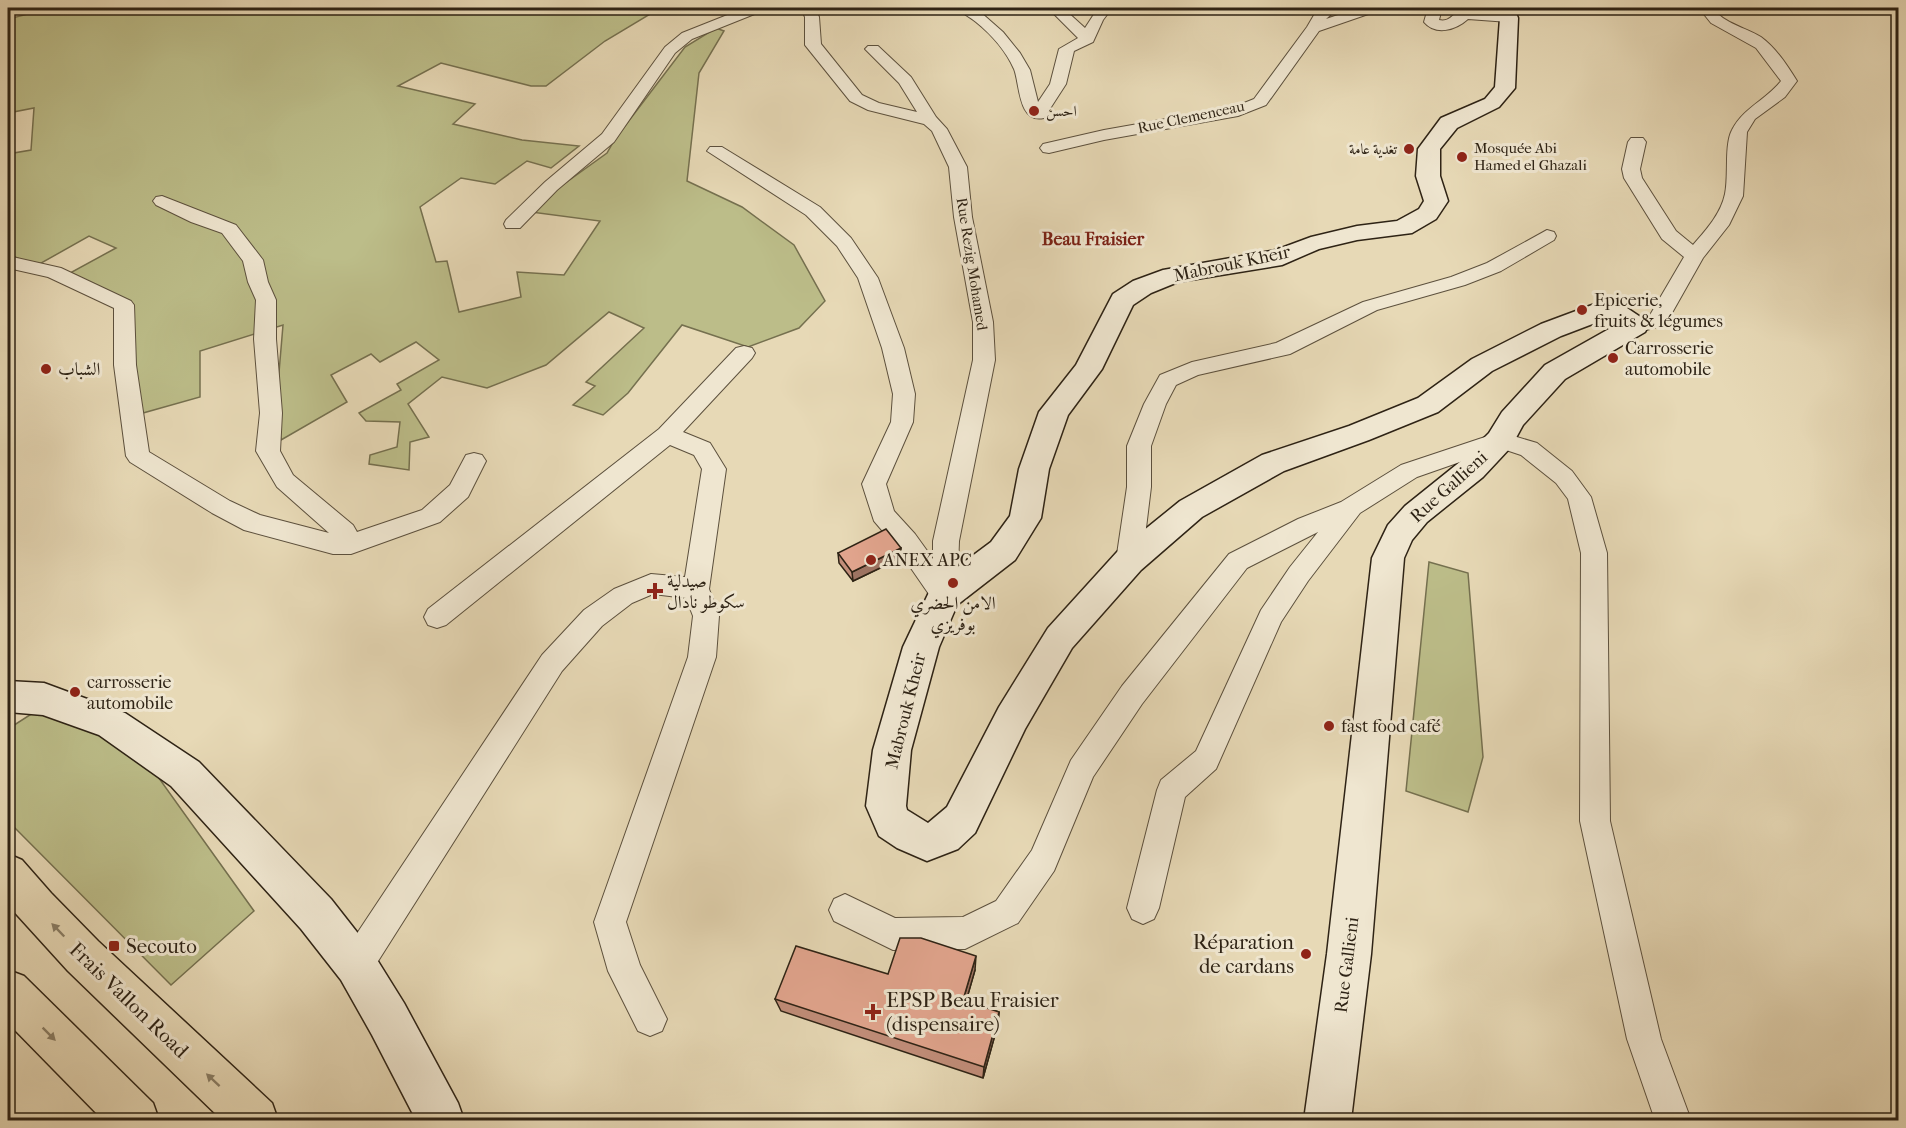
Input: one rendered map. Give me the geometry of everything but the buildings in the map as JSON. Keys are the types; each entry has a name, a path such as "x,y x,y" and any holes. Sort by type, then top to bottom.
{"highway":[{"name":"Frais Vallon Road","path":"8,874 36,908 83,956 255,1120"},
{"path":"8,992 136,1120"}],"street":[{"path":"513,224 551,186 608,138 670,50 687,36 758,8"},
{"path":"808,8 812,17 813,45 856,98 874,107 930,120"},
{"path":"965,8 975,12 1012,55 1022,70 1030,103 1038,114 1058,84 1067,49 1088,39 1096,20 1105,8"},
{"path":"1055,8 1088,39"},
{"name":"Rue Clemenceau","path":"1049,148 1104,135 1238,111 1260,102 1314,28 1322,13 1331,8"},
{"path":"1314,28 1372,8"},
{"path":"1434,8 1431,22 1449,27 1465,14 1507,13"},
{"name":"Rue Gallieni","path":"1327,1120 1349,954 1388,558 1399,534 1416,513 1472,469 1500,440 1512,419 1555,372 1635,326 1658,320 1694,256 1720,225 1734,196 1739,132 1749,116 1779,94 1790,81 1777,60 1755,41 1708,12"},
{"name":"Mabrouk Kheir","path":"1507,13 1505,88 1492,103 1449,123 1429,149 1428,176 1436,201 1428,214 1403,228 1358,233 1311,244 1282,257 1172,275 1142,287 1122,300 1088,369 1054,412 1034,469 1025,518 1002,551 944,596 921,648 892,750 886,806 893,823 927,842 944,836 961,820 1012,718 1060,638 1129,561 1191,509 1273,463 1359,434 1428,405 1482,365 1551,330 1601,311 1618,314 1635,326"},
{"name":"Rue Rezig Mohamed","path":"873,49 905,80 930,120 939,129 958,167 963,217 983,322 984,360 946,541 944,596"},
{"path":"1637,142 1631,169 1633,178 1669,236 1694,256"},
{"path":"716,151 813,211 844,242 868,278 893,348 904,394 902,422 874,484 883,515 906,541 944,596"},
{"path":"162,201 198,218 229,229 253,260 258,282 266,300 265,339 271,412 268,451 285,481 344,532 351,544"},
{"path":"1129,561 1139,487 1139,446 1155,404 1168,380 1192,369 1282,349 1370,306 1448,284 1494,267 1547,236"},
{"path":"8,262 54,272 124,304 125,365 138,456 221,507 253,523 333,544 351,544 431,516 459,491 474,461"},
{"path":"437,617 667,435 744,353"},
{"path":"650,1019 625,971 610,922 702,657 706,616 696,589 714,469 702,449 667,435"},
{"path":"845,910 893,934 965,933 1007,912 1043,860 1081,769 1132,695 1238,561 1307,526 1351,507 1409,471 1500,440 1529,449 1564,477 1579,497 1594,553 1595,821 1644,1039 1674,1120"},
{"path":"1143,908 1172,790 1206,760 1270,618 1299,574 1351,507"},
{"path":"356,964 552,663 593,618 623,596 651,584 696,589"},
{"path":"8,697 44,699 112,724 185,774 316,914 356,964 441,1120"}],"green space":[{"path":"39,8 643,8 641,9 652,13 605,41 546,86 531,86 441,63 398,86 475,104 453,124 522,140 579,146 551,168 527,161 495,184 461,178 420,207 436,262 447,261 459,312 521,297 517,272 564,275 600,221 531,212 550,194 607,153 615,139 685,47 716,28 724,31 699,73 687,181 742,207 794,245 825,301 799,328 748,347 682,325 628,393 603,415 573,405 595,386 586,382 644,328 609,312 546,365 487,388 442,377 408,404 429,437 410,442 409,470 369,464 370,455 397,447 400,422 366,421 359,413 401,390 397,384 439,360 416,342 380,362 371,354 331,375 347,402 281,440 276,408 283,325 200,351 200,397 143,413 115,301 70,273 116,248 89,236 36,266 8,254 8,154 31,150 34,108 8,113 8,19 40,11"},
{"path":"1429,562 1468,573 1483,757 1468,812 1406,791"},
{"path":"39,709 99,729 156,774 254,911 171,985 8,821 8,729"}],"place":[{"name":"احسن","path":"1034,111"},
{"name":"تغدية عامة","path":"1409,149"},
{"name":"Mosquée Abi Hamed el Ghazali","path":"1462,157"},
{"name":"Epicerie, fruits & légumes","path":"1582,310"},
{"name":"Carrosserie automobile","path":"1613,358"},
{"name":"الشباب","path":"46,369"},
{"name":"ANEX APC","path":"871,560"},
{"name":"الامن الحضري بوفريزي","path":"953,583"},
{"name":"صيدلية سكوطو نادال","path":"655,591"},
{"name":"carrosserie automobile","path":"75,692"},
{"name":"fast food café","path":"1329,726"},
{"name":"Secouto","path":"114,946"},
{"name":"Réparation de cardans","path":"1306,954"},
{"name":"EPSP Beau Fraisier (dispensaire)","path":"873,1012"}],"district":[{"name":"Beau Fraisier","path":"1093,239"}]}
